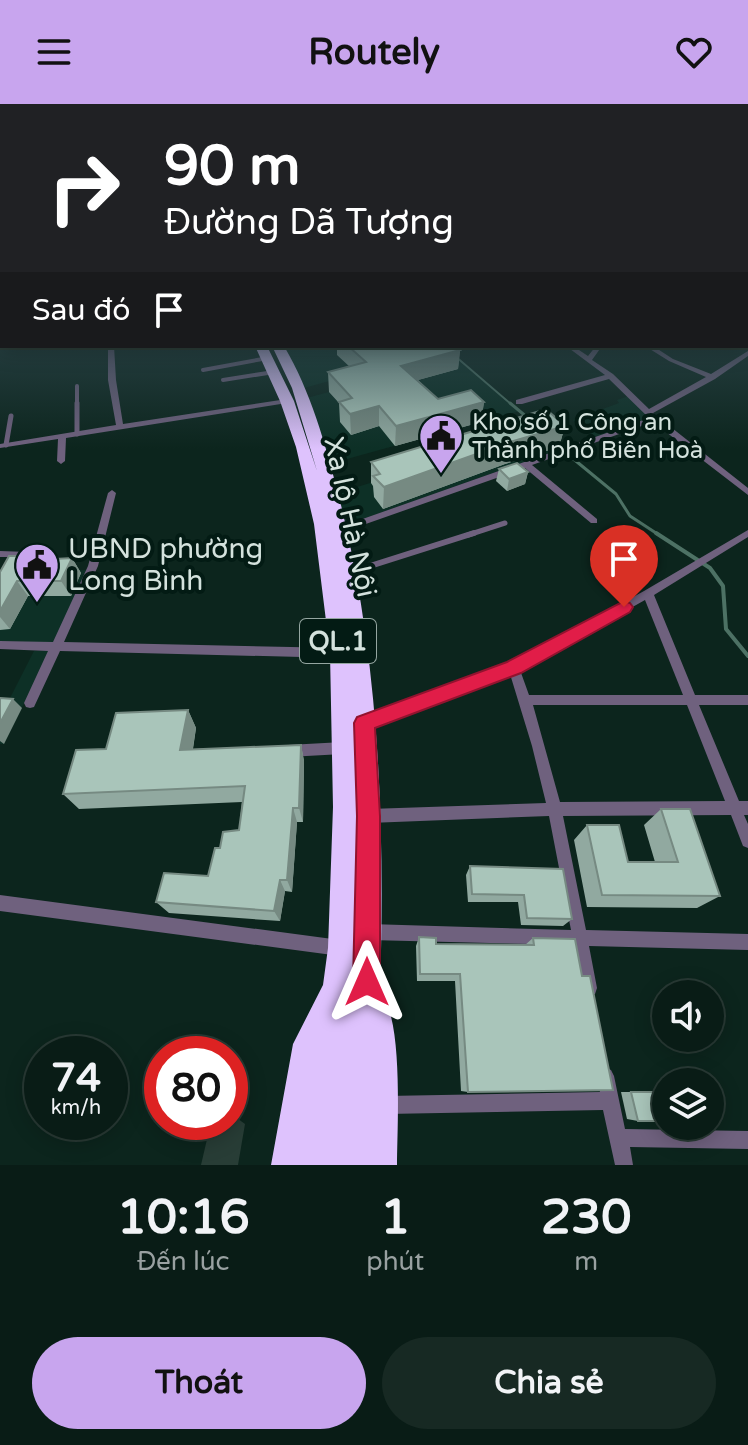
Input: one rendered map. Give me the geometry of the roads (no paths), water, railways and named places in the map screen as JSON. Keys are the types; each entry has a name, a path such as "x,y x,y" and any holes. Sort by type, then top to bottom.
{"highway":[{"name":"Xa lộ Hà Nội","path":"272,354 295,401 322,524 340,653 342,948 352,982"},
{"path":"295,401 340,530 348,573 364,723 369,816 367,932 326,1094 318,1165"},
{"path":"351,1165 381,1045 352,982"},
{"path":"288,1165 309,1044 352,982"},
{"path":"370,1096 380,1165"}],"street":[{"path":"111,350 112,380 120,427"},
{"path":"574,350 610,376 651,416 748,492"},
{"path":"589,359 596,350"},
{"path":"653,350 712,377"},
{"path":"657,352 661,350"},
{"path":"340,530 573,448 651,416 748,353"},
{"path":"519,402 610,376"},
{"path":"3,445 295,401"},
{"path":"61,461 62,436"},
{"path":"526,464 594,521"},
{"path":"30,703 93,566 112,493"},
{"path":"364,723 514,668 648,594 748,533"},
{"path":"0,554 25,554 45,568"},
{"path":"77,567 93,566"},
{"path":"648,594 691,699 741,808 748,841"},
{"path":"0,645 340,653"},
{"path":"514,668 526,700 552,809 591,998"},
{"path":"526,700 748,700"},
{"path":"267,752 343,748"},
{"path":"369,816 552,809 741,808"},
{"path":"0,903 342,948"},
{"path":"367,932 748,942"},
{"path":"601,1057 624,1165 609,1165"},
{"path":"370,1096 609,1101"},
{"path":"617,1138 748,1140"}],"lane":[{"path":"203,370 272,354"},
{"path":"223,380 272,354"},
{"path":"77,386 77,434"},
{"path":"3,445 11,416"},
{"path":"348,573 505,523"}],"waterway":[{"path":"455,356 512,405"},
{"path":"510,403 528,418"},
{"path":"554,443 616,494 630,516 659,535"},
{"path":"656,533 710,568 723,586 726,629 748,656"}],"place":[{"name":"Kho số 1 Công an Thành phố Biên Hoà","path":"441,475"},
{"name":"UBND phường Long Bình","path":"37,604"}]}
